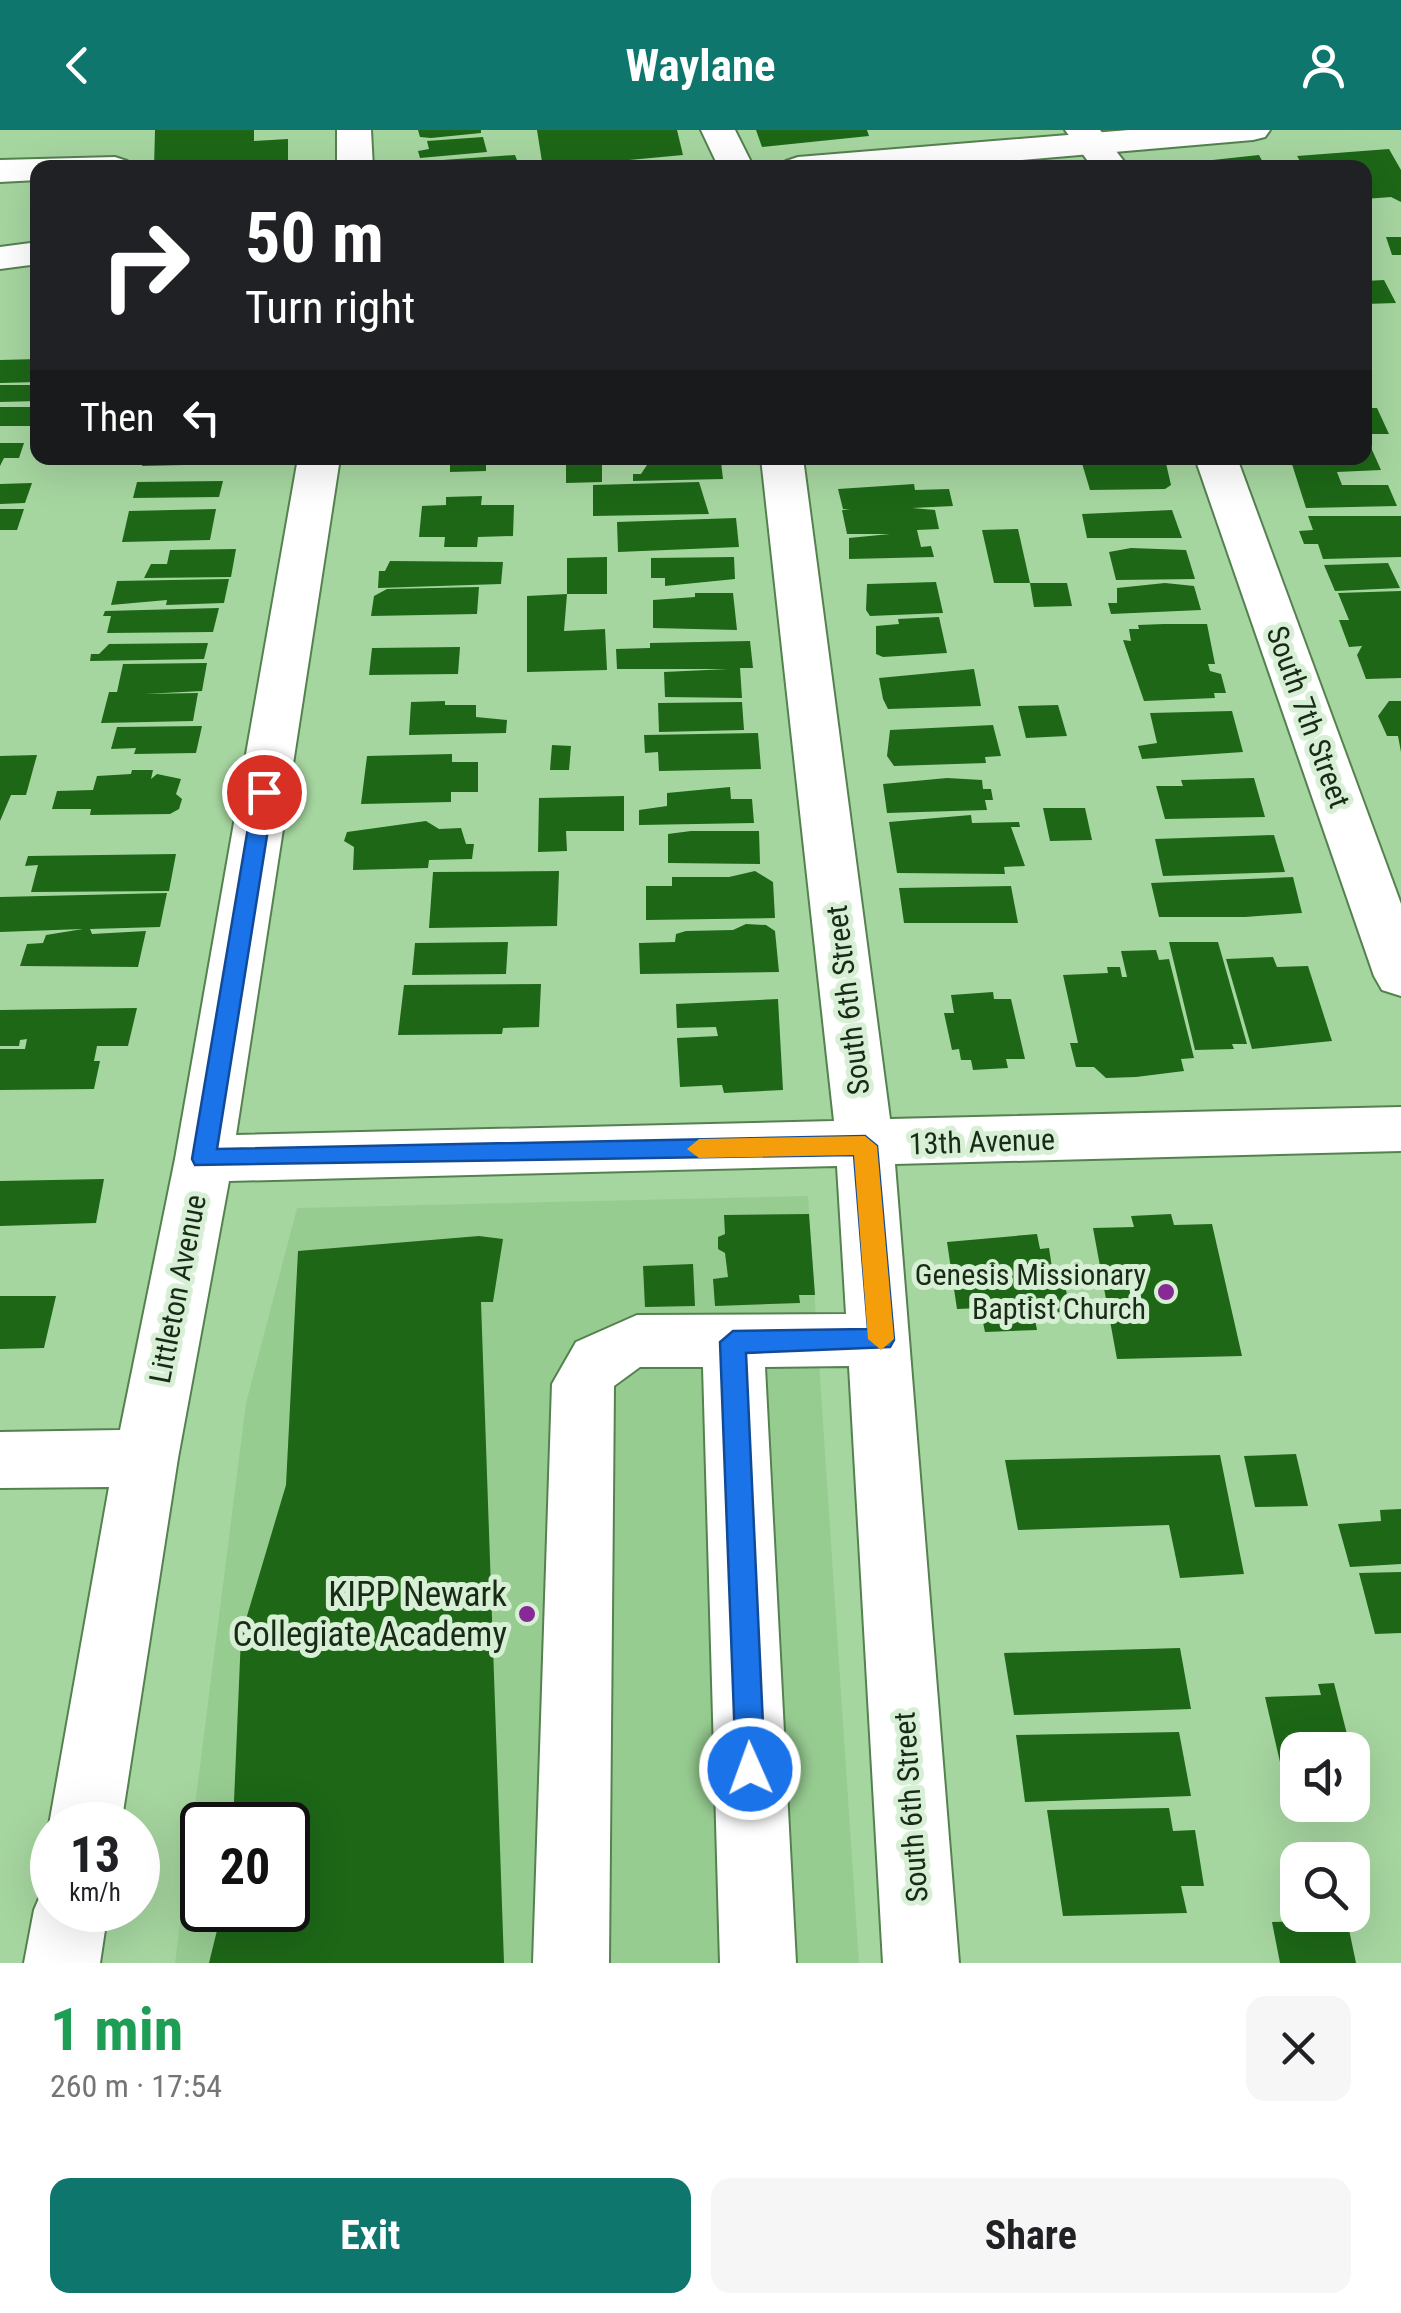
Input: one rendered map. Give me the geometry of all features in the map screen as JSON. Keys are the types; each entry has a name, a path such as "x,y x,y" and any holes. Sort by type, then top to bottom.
{"street":[{"path":"354,130 355,160"},
{"path":"718,130 733,160"},
{"path":"906,160 1252,130"},
{"path":"0,171 30,169"},
{"path":"0,258 30,254"},
{"name":"Littleton Avenue","path":"89,1802 146,1458 204,1159 318,465"},
{"name":"South 6th Street","path":"783,465 865,1146 921,1963"},
{"name":"South 7th Street","path":"1218,465 1401,976"},
{"name":"13th Avenue","path":"204,1159 865,1146 1401,1129"},
{"path":"571,1963 584,1384 590,1366 604,1354 637,1341 881,1340"},
{"path":"716,1342 758,1963"},
{"path":"0,1460 146,1458"},
{"path":"62,1963 67,1932"}],"shaded area":[{"name":"KIPP Newark Collegiate Academy","path":"808,1196 859,1963 175,1963 180,1924 180,1932 310,1932 310,1802 195,1802 246,1403 297,1208"}],"building":[{"path":"155,130 254,130 254,141 288,139 288,160 154,160"},
{"path":"418,130 481,133 431,138 420,137"},
{"path":"537,130 677,130 683,155 629,160 542,160"},
{"path":"756,130 867,130 869,136 762,147"},
{"path":"483,137 487,152 420,158 418,151 429,149 427,141"},
{"path":"1389,149 1401,170 1401,202 1391,197 1372,198 1372,160 1299,160 1297,156"},
{"path":"515,155 517,160 443,160"},
{"path":"1259,155 1262,160 1213,160"},
{"path":"1386,237 1401,237 1401,255 1392,255"},
{"path":"1384,280 1396,303 1372,304 1372,281"},
{"path":"30,359 30,382 0,383 0,360"},
{"path":"0,385 30,385 30,401 0,402"},
{"path":"0,407 30,407 30,426 0,426"},
{"path":"1372,408 1377,408 1389,434 1372,434"},
{"path":"0,443 24,443 19,458 4,458 0,466"},
{"path":"1372,450 1381,470 1337,472 1342,485 1388,485 1397,506 1306,508 1292,465 1372,465"},
{"path":"450,465 486,465 486,471 450,472"},
{"path":"566,465 602,465 602,482 566,483"},
{"path":"647,465 721,465 723,479 633,481 633,474 641,474"},
{"path":"1082,465 1166,465 1171,485 1165,489 1090,490"},
{"path":"223,481 219,497 133,498 137,482"},
{"path":"699,482 709,514 593,516 593,485"},
{"path":"32,483 25,503 0,504 0,484"},
{"path":"914,484 915,490 949,489 953,506 912,508 935,510 939,529 917,530 921,547 931,546 934,557 849,559 849,538 890,534 847,534 842,510 850,510 843,509 838,489"},
{"path":"482,496 481,505 514,505 513,536 478,537 477,547 444,547 445,537 419,537 422,506 446,505 446,497"},
{"path":"0,509 24,509 17,530 0,530"},
{"path":"216,509 210,540 122,542 129,511"},
{"path":"1172,510 1182,538 1087,538 1082,514"},
{"path":"1308,516 1401,516 1401,557 1323,559 1318,544 1304,544 1299,531 1313,530"},
{"path":"736,518 739,547 618,552 617,522"},
{"path":"1018,529 1030,583 994,583 982,530"},
{"path":"1131,548 1186,550 1195,579 1116,580 1109,552"},
{"path":"236,549 231,577 144,578 151,564 167,564 170,550"},
{"path":"607,557 607,594 567,594 567,558"},
{"path":"734,557 735,579 665,586 665,578 651,578 651,558"},
{"path":"390,561 503,562 501,584 378,588 379,571 385,571"},
{"path":"1388,563 1400,588 1335,591 1324,565"},
{"path":"229,579 224,603 166,605 167,600 111,605 117,581"},
{"path":"936,582 943,613 870,616 866,610 867,584"},
{"path":"1030,583 1067,583 1072,606 1034,607"},
{"path":"1165,583 1194,586 1201,610 1111,614 1108,603 1117,603 1117,588"},
{"path":"479,587 477,614 371,616 374,596 387,589"},
{"path":"1401,591 1401,678 1366,679 1357,655 1362,646 1349,647 1339,620 1349,620 1338,593"},
{"path":"695,593 733,593 737,630 653,628 653,600 695,597"},
{"path":"567,594 564,631 605,629 607,670 527,672 527,596"},
{"path":"219,608 213,632 107,633 111,616 103,616 105,611"},
{"path":"939,617 947,653 883,657 876,654 876,626 899,624 898,619"},
{"path":"1207,624 1215,664 1208,664 1210,671 1221,674 1226,693 1214,693 1215,698 1144,701 1123,640 1131,641 1129,629 1139,629 1138,625"},
{"path":"750,641 753,668 740,668 742,698 665,697 664,672 728,669 617,669 616,649 650,648 650,643"},
{"path":"208,643 204,659 90,661 91,654 99,654 109,644"},
{"path":"460,647 458,674 369,675 372,648"},
{"path":"207,663 202,691 144,694 198,693 193,721 101,723 109,692 117,692 123,664"},
{"path":"974,669 981,706 888,709 883,699 879,678"},
{"path":"445,701 445,705 476,705 476,717 507,720 506,733 409,735 411,702"},
{"path":"1389,701 1401,701 1401,752 1398,736 1387,736 1378,716"},
{"path":"742,702 744,730 659,732 658,703"},
{"path":"1058,705 1067,736 1026,738 1018,706"},
{"path":"1232,711 1243,752 1142,759 1138,746 1157,743 1150,713"},
{"path":"993,725 1001,756 985,757 986,763 894,766 887,756 890,730"},
{"path":"202,726 196,753 134,754 136,748 111,749 117,727"},
{"path":"758,733 761,769 659,771 658,752 645,753 644,735"},
{"path":"552,745 571,746 569,770 550,770"},
{"path":"452,754 452,762 478,762 478,792 451,792 451,802 361,804 367,756"},
{"path":"37,755 26,795 11,795 0,821 0,756"},
{"path":"132,770 153,770 151,779 157,774 181,779 176,794 182,799 179,809 170,814 90,815 91,809 52,809 57,791 93,790 97,776 131,774"},
{"path":"947,778 982,780 983,789 991,789 993,800 985,800 987,810 887,813 883,784"},
{"path":"1254,778 1265,817 1165,819 1156,786 1183,786 1181,780"},
{"path":"730,787 731,799 752,799 754,823 639,825 639,810 667,806 667,793"},
{"path":"624,796 624,831 566,831 567,851 538,852 539,798"},
{"path":"1043,808 1085,808 1092,840 1050,841"},
{"path":"971,815 972,823 1019,822 1020,827 1011,827 1025,866 1004,867 1005,874 897,873 889,822"},
{"path":"426,821 439,829 461,828 466,844 474,844 472,859 429,860 428,868 353,870 354,847 344,841 347,832"},
{"path":"759,831 760,864 668,863 668,834"},
{"path":"1274,835 1285,872 1163,876 1155,839"},
{"path":"176,854 169,891 31,892 38,865 25,866 28,856"},
{"path":"559,871 557,926 429,928 433,872"},
{"path":"755,871 773,882 775,918 646,920 646,886 672,886 672,877 729,877"},
{"path":"1293,877 1302,913 1245,917 1159,917 1151,883"},
{"path":"1011,886 1018,923 904,923 899,888"},
{"path":"167,893 160,927 90,929 92,934 146,931 138,967 20,966 27,944 43,943 46,935 83,929 0,932 0,897"},
{"path":"746,924 766,925 775,931 779,972 640,974 639,943 675,942 676,934 686,931 733,930"},
{"path":"508,942 506,974 412,975 415,943"},
{"path":"1169,942 1218,942 1247,1044 1232,1044 1234,1049 1195,1050"},
{"path":"1156,950 1159,960 1169,959 1194,1058 1181,1059 1184,1071 1136,1077 1106,1078 1094,1067 1076,1067 1070,1043 1078,1043 1063,975 1108,973 1107,967 1120,967 1122,977 1127,977 1121,951"},
{"path":"1273,957 1277,967 1308,966 1332,1041 1252,1049 1226,959"},
{"path":"541,984 539,1027 503,1028 502,1034 398,1035 404,985"},
{"path":"993,992 994,999 1011,999 1025,1059 1006,1059 1008,1068 973,1070 971,1060 961,1060 959,1049 952,1050 944,1013 954,1013 951,995"},
{"path":"778,999 783,1090 724,1093 722,1085 680,1087 677,1038 718,1036 716,1027 677,1028 676,1004"},
{"path":"137,1008 128,1046 97,1046 94,1061 100,1061 94,1089 0,1090 0,1049 25,1049 27,1039 20,1040 19,1046 0,1046 0,1010"},
{"path":"104,1179 96,1223 0,1226 0,1181"},
{"path":"809,1214 815,1295 799,1295 800,1303 715,1306 713,1279 728,1277 725,1253 718,1249 718,1237 725,1234 724,1215"},
{"name":"Genesis Missionary Baptist Church","path":"1171,1214 1174,1225 1212,1224 1242,1356 1117,1359 1093,1228 1134,1227 1131,1216"},
{"path":"1037,1234 1040,1249 1049,1248 1055,1287 1066,1290 1069,1305 1060,1312 1034,1315 1037,1330 985,1332 980,1308 957,1309 947,1242"},
{"path":"479,1236 503,1239 493,1302 481,1302 504,1963 209,1963 217,1932 310,1932 310,1802 234,1802 241,1636 286,1485 298,1251"},
{"path":"693,1264 695,1306 645,1307 643,1266"},
{"path":"0,1296 56,1296 44,1348 0,1349"},
{"path":"1296,1454 1308,1506 1255,1507 1244,1456"},
{"path":"1220,1455 1244,1574 1180,1578 1169,1525 1018,1530 1005,1460"},
{"path":"1401,1509 1401,1564 1350,1567 1338,1524 1381,1521 1380,1510"},
{"path":"1401,1572 1401,1633 1375,1634 1359,1573"},
{"path":"1180,1648 1191,1709 1014,1715 1004,1653"},
{"path":"1334,1683 1346,1732 1280,1732 1280,1762 1265,1697 1321,1695 1318,1684"},
{"path":"1179,1732 1191,1796 1025,1802 1016,1735"},
{"path":"1169,1808 1173,1831 1195,1830 1204,1886 1181,1886 1187,1913 1063,1916 1047,1810"},
{"path":"1272,1922 1280,1922 1280,1932 1350,1932 1356,1963 1280,1963"}],"slow traffic":[{"path":"699,1149 865,1146 881,1339"}],"place":[{"name":"Genesis Missionary Baptist Church","path":"1166,1292"},
{"name":"KIPP Newark Collegiate Academy","path":"527,1614"}],"route":[{"path":"264,792 204,1159 865,1146 881,1340 733,1342 750,1769"}]}
